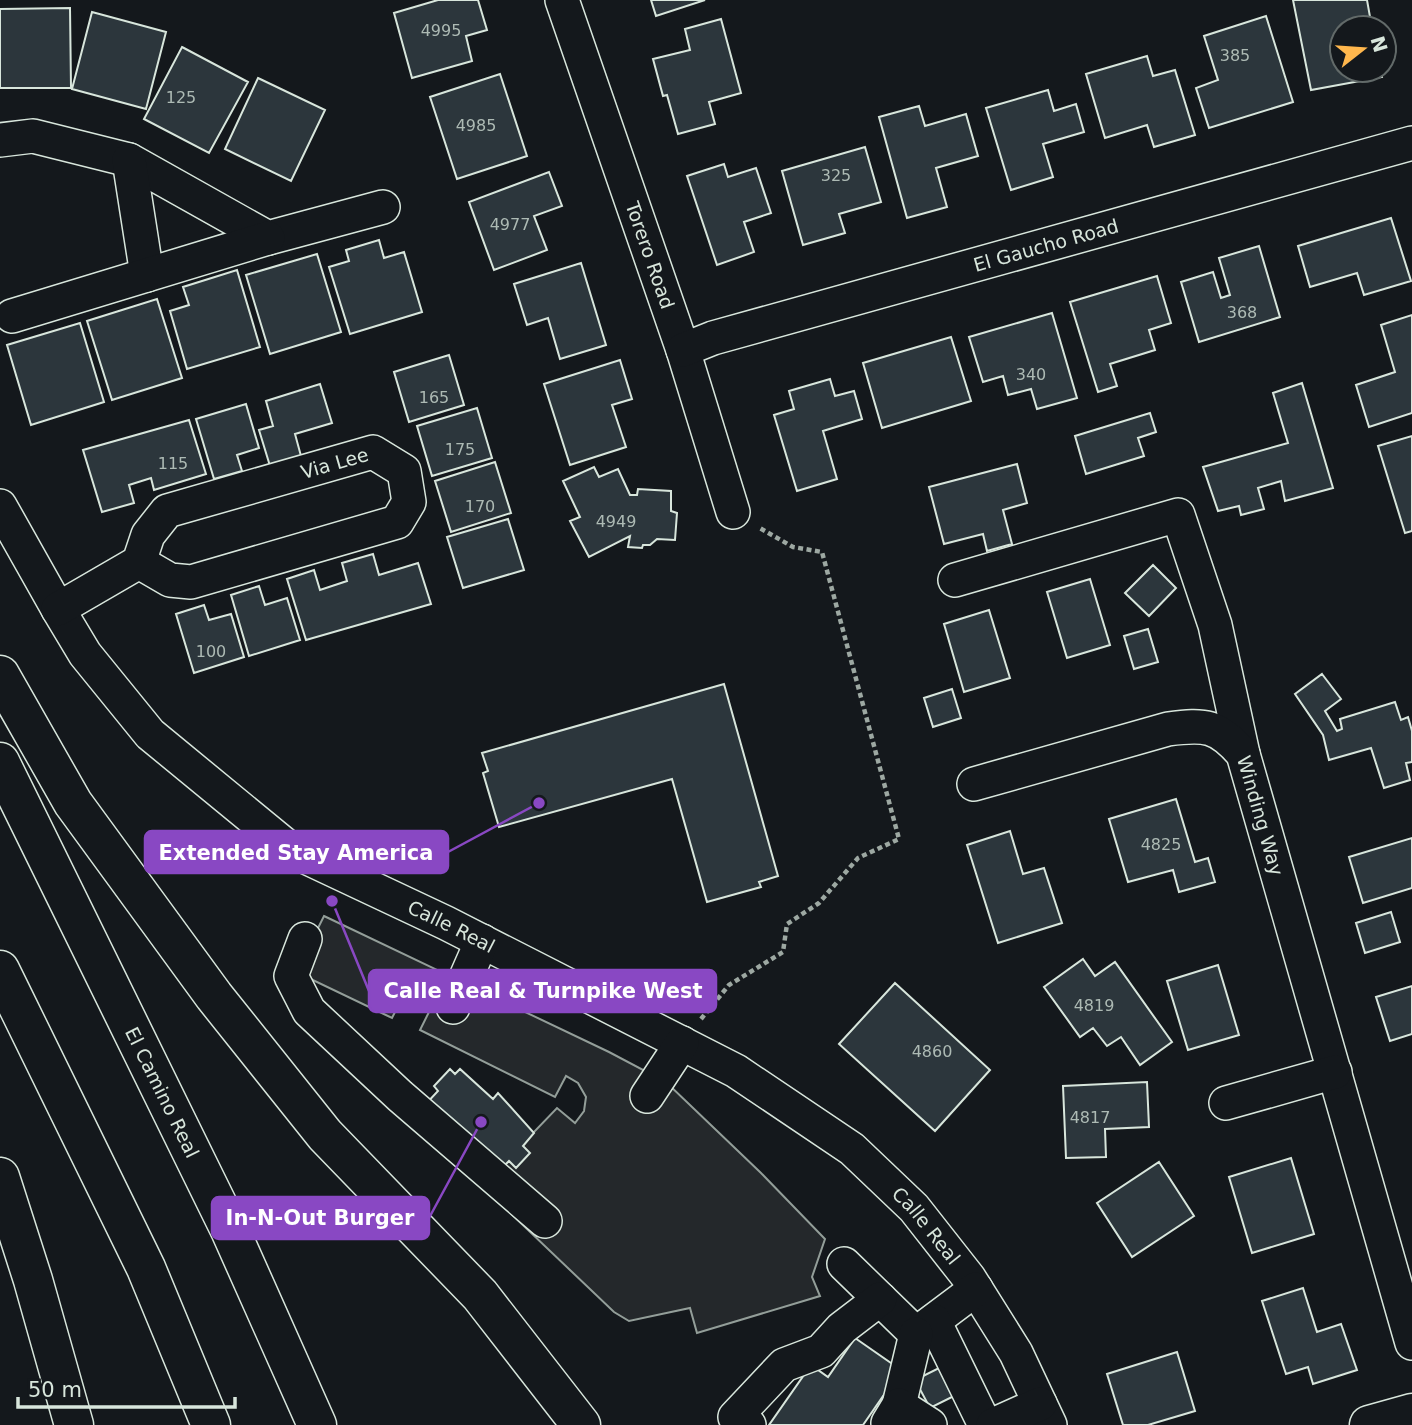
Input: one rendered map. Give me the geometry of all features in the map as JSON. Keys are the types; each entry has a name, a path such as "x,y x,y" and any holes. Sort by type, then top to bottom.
{"main road":[{"path":"0,675 73,803 214,996 325,1135 480,1295 581,1425"},
{"name":"El Camino Real","path":"0,762 230,1230 317,1425"},
{"path":"0,970 146,1268 211,1425"},
{"path":"0,1177 33,1280 74,1425"},
{"path":"1369,1425 1412,1413"}],"street":[{"name":"Torero Road","path":"562,0 682,350 733,512"},
{"path":"0,140 33,136 129,160 268,237"},
{"name":"El Gaucho Road","path":"682,350 713,338 1412,143"},
{"path":"129,160 146,275"},
{"path":"12,316 268,237 383,207"},
{"name":"Via Lee","path":"373,452 404,471 409,502 397,522 191,582 170,580 139,562 148,535 167,511 373,452"},
{"name":"Calle Real","path":"0,506 85,654 150,734 291,850 482,941 736,1070 852,1149 914,1208 976,1289 1016,1353 1045,1415"},
{"path":"955,580 1178,515 1215,625 1243,754"},
{"path":"58,609 139,562"},
{"name":"Winding Way","path":"974,784 1168,729 1199,725 1227,736 1243,754 1412,1343"},
{"path":"305,939 291,976 309,1011 400,1096 545,1222"},
{"path":"453,1007 482,941"},
{"path":"647,1096 681,1043"},
{"path":"1227,1103 1335,1072"},
{"path":"844,1264 880,1299 925,1327 985,1425"},
{"path":"930,1425 893,1415 925,1327 976,1289"},
{"path":"742,1421 783,1365 821,1351 842,1328 880,1299"},
{"path":"993,1425 1045,1415"}],"path":[{"path":"681,1043 729,985 783,952 787,924 819,903 858,858 899,839 822,552 793,547 733,512"}],"shaded area":[{"path":"324,916 666,1082 825,1239 812,1277 820,1296 697,1333 690,1308 629,1321 614,1312 482,1186 557,1108 575,1123 584,1111 586,1097 578,1083 566,1076 555,1097 420,1030 430,1010 407,996 402,998 392,1018 296,972"}],"building":[{"path":"438,0 478,0 487,30 466,36 472,61 412,78 394,13"},
{"path":"651,0 705,0 656,16"},
{"path":"1293,0 1367,0 1370,14 1328,14 1328,84 1344,84 1311,90"},
{"path":"70,8 71,88 0,88 0,9"},
{"path":"92,12 166,32 146,109 72,89"},
{"path":"1266,16 1293,102 1209,128 1196,88 1218,80 1204,36"},
{"path":"721,19 741,93 709,102 715,124 678,134 667,95 663,96 653,59 690,50 685,29"},
{"path":"182,47 248,82 209,153 144,119"},
{"path":"1147,56 1153,76 1175,70 1195,135 1154,147 1147,125 1105,138 1086,74"},
{"path":"500,74 527,156 457,179 430,97"},
{"path":"258,78 325,110 291,181 225,149"},
{"path":"1048,90 1054,111 1076,104 1084,132 1043,144 1053,177 1011,190 986,108"},
{"path":"919,106 925,126 966,114 978,156 936,168 947,207 907,218 879,117"},
{"path":"865,147 881,202 839,214 845,233 803,245 782,171"},
{"path":"724,164 728,177 756,168 771,213 744,222 754,252 717,265 687,176"},
{"path":"549,172 562,206 534,216 547,250 494,270 469,202"},
{"path":"1391,218 1411,281 1364,295 1357,273 1310,287 1298,246"},
{"path":"379,240 384,258 404,252 422,312 350,334 329,267 349,261 346,250"},
{"path":"1259,246 1280,317 1199,342 1181,282 1213,272 1221,298 1230,295 1219,258"},
{"path":"317,254 341,332 270,354 246,275"},
{"path":"581,263 606,345 560,359 548,318 527,325 514,284"},
{"path":"237,270 260,347 187,369 170,311 189,305 183,287"},
{"path":"1157,276 1171,323 1149,330 1155,350 1110,364 1117,386 1098,392 1070,302"},
{"path":"157,299 182,378 112,400 87,321"},
{"path":"1052,313 1077,398 1037,409 1031,389 1008,395 1003,376 983,382 969,337"},
{"path":"1412,315 1412,413 1369,427 1356,385 1395,372 1381,325"},
{"path":"80,323 104,402 31,425 7,345"},
{"path":"951,337 971,401 882,428 863,363"},
{"path":"449,355 464,405 409,422 394,372"},
{"path":"620,360 632,399 612,405 626,447 570,465 544,384"},
{"path":"830,379 835,396 854,391 862,419 823,431 837,479 797,491 774,415 794,409 789,391"},
{"path":"1302,383 1333,488 1285,501 1281,481 1258,488 1264,509 1241,515 1239,506 1218,511 1203,467 1288,443 1273,393"},
{"path":"320,384 332,423 295,434 301,456 270,466 259,430 273,426 266,401"},
{"path":"246,404 259,448 237,455 242,471 214,479 196,419"},
{"path":"477,408 492,458 432,476 417,426"},
{"path":"1150,413 1156,432 1138,438 1144,456 1086,474 1075,436"},
{"path":"189,420 206,474 154,490 151,478 129,485 134,503 102,512 83,450"},
{"path":"1412,436 1412,531 1405,533 1378,446"},
{"path":"495,462 511,513 451,532 435,481"},
{"path":"1017,464 1027,503 1003,510 1012,544 987,551 983,534 944,544 929,487"},
{"path":"594,467 599,477 618,469 630,495 637,495 638,489 671,491 671,511 677,513 675,540 657,539 642,548 628,547 630,536 589,557 570,521 580,517 563,481"},
{"path":"508,519 524,570 463,588 447,537"},
{"path":"373,554 379,575 418,563 431,604 306,640 287,579 314,570 320,590 347,581 342,563"},
{"path":"1153,565 1176,588 1149,616 1125,593"},
{"path":"1090,579 1110,645 1067,658 1047,592"},
{"path":"259,586 265,605 287,598 300,640 249,656 231,595"},
{"path":"204,605 209,620 231,614 244,657 194,673 176,614"},
{"path":"989,610 1010,678 964,692 944,624"},
{"path":"1148,629 1158,662 1134,669 1124,636"},
{"path":"1322,674 1341,699 1325,711 1337,731 1342,729 1340,719 1395,702 1401,720 1408,717 1412,731 1412,762 1406,763 1410,780 1384,788 1371,748 1329,760 1323,735 1295,694"},
{"path":"724,684 778,876 759,882 761,887 707,902 672,779 499,827 483,773 488,771 482,753"},
{"path":"952,689 961,718 933,727 924,698"},
{"path":"1176,799 1195,862 1208,858 1215,882 1179,892 1173,870 1128,882 1109,819"},
{"path":"1010,831 1023,874 1044,868 1062,923 998,943 967,845"},
{"path":"1412,838 1412,888 1363,903 1349,857"},
{"path":"1391,912 1400,942 1365,953 1356,923"},
{"path":"1083,959 1095,976 1115,962 1172,1042 1140,1065 1121,1037 1107,1046 1093,1028 1080,1037 1044,987"},
{"path":"1218,965 1239,1035 1188,1050 1167,981"},
{"path":"895,983 990,1070 935,1131 839,1044"},
{"path":"1412,986 1412,1034 1390,1041 1376,997"},
{"path":"450,1069 455,1074 460,1069 493,1099 498,1093 534,1133 523,1146 530,1153 516,1168 509,1161 494,1176 423,1107 438,1091 434,1086"},
{"path":"1147,1082 1149,1127 1105,1129 1106,1157 1066,1158 1063,1086"},
{"path":"1291,1158 1314,1234 1252,1253 1229,1177"},
{"path":"1159,1162 1194,1216 1132,1257 1097,1203"},
{"path":"1303,1288 1317,1332 1341,1324 1357,1370 1313,1384 1308,1367 1286,1374 1262,1301"},
{"path":"855,1338 901,1370 863,1425 769,1425 811,1365 828,1377"},
{"path":"1177,1352 1195,1411 1148,1425 1123,1425 1107,1374"},
{"path":"943,1366 958,1394 930,1408 915,1380"}],"place":[{"name":"Extended Stay America","path":"539,803"},
{"name":"Calle Real & Turnpike West","path":"332,901"},
{"name":"In-N-Out Burger","path":"481,1122"}]}
